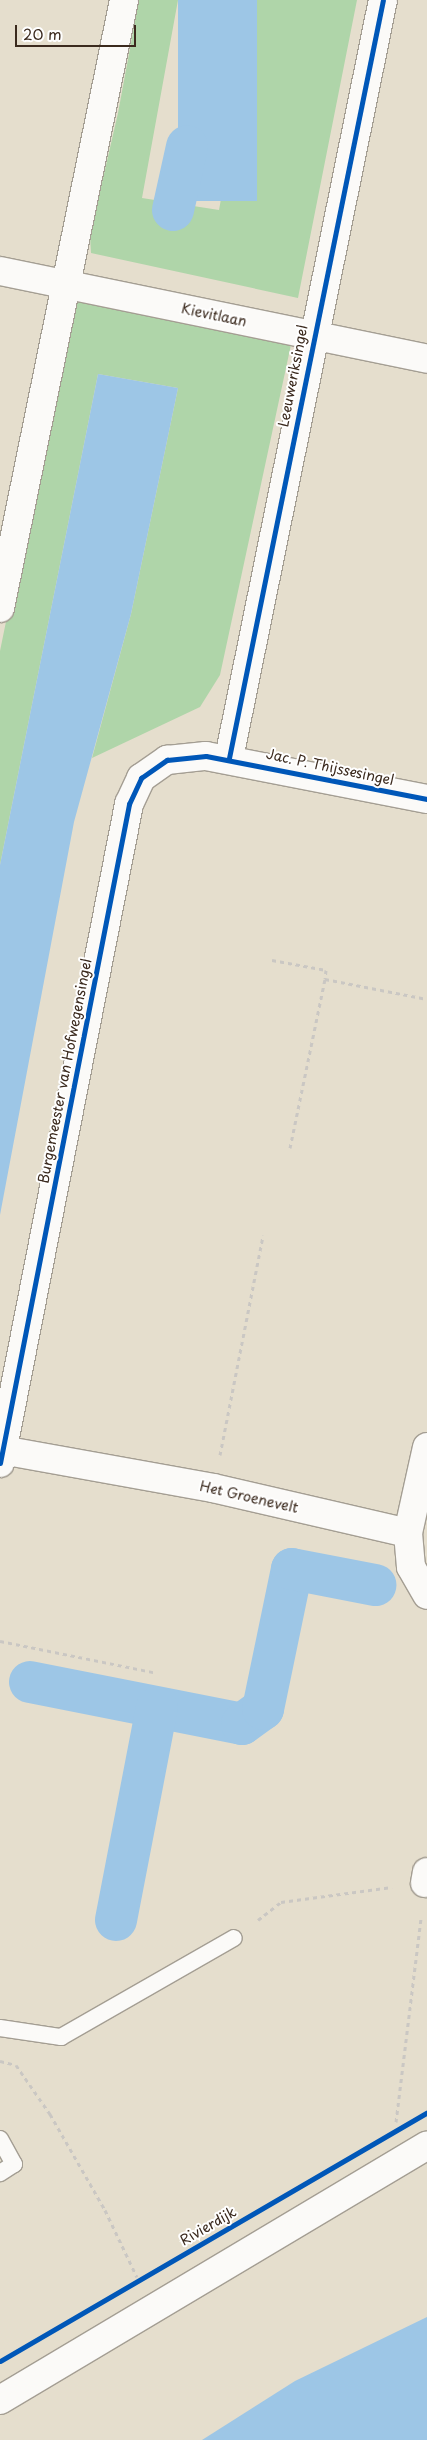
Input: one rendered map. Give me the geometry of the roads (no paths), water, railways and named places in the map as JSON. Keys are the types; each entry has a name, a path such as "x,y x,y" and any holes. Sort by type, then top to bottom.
{"street":[{"path":"0,608 64,284 124,0"},
{"name":"Leeuweriksingel","path":"229,758 313,335 383,0"},
{"name":"Kievitlaan","path":"0,271 427,358"},
{"name":"Burgemeester van Hofwegensingel","path":"1,1457 129,804 141,778 167,760 206,756 229,758"},
{"name":"Jac. P. Thijssesingel","path":"229,758 427,799"},
{"path":"427,1446 408,1533 411,1567 427,1595"},
{"name":"Het Groenevelt","path":"1,1457 213,1488 408,1533"},
{"path":"0,2400 427,2145"}],"lane":[{"path":"0,2028 61,2037 234,1938"},
{"path":"0,2139 14,2164 0,2173"}],"water":[{"path":"178,0 257,0 257,201 178,201"},
{"path":"98,374 178,388 131,614 74,822 0,1215 0,865"},
{"path":"427,2317 427,2440 202,2440 295,2381"}],"waterway":[{"path":"173,210 187,147"},
{"path":"30,1682 242,1724 263,1709 292,1569 375,1585"},
{"path":"116,1920 157,1708"}]}
